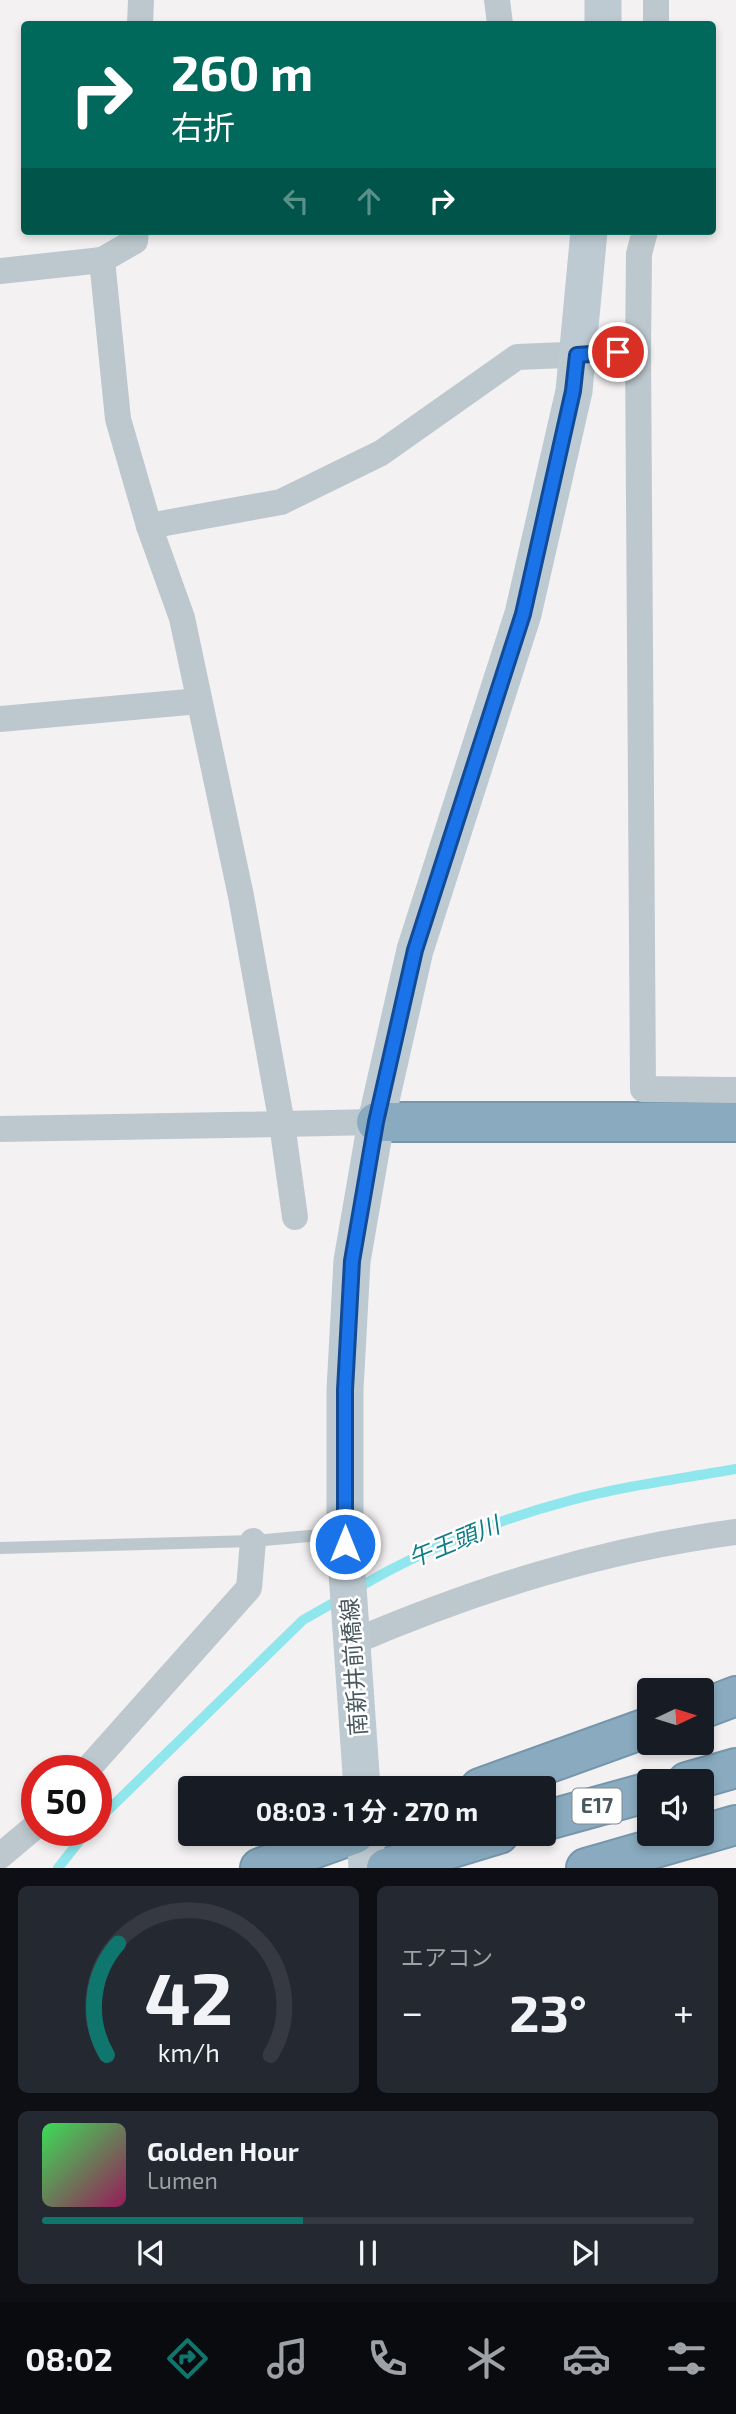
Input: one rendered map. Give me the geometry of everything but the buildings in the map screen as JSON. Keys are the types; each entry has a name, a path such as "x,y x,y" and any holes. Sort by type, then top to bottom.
{"highway":[{"path":"376,1122 736,1122"},
{"path":"714,1704 736,1696"},
{"path":"513,1776 637,1731"},
{"path":"714,1774 736,1768"},
{"name":"E17","path":"556,1818 637,1795"},
{"name":"E17","path":"586,1868 736,1825"},
{"path":"260,1868 322,1846"},
{"path":"395,1865 459,1846"},
{"path":"663,1868 736,1852"}],"main road":[{"path":"603,21 604,0"},
{"name":"南新井前橋線","path":"361,1776 345,1538 345,1390 352,1261 376,1122 415,950 523,614 573,391 589,235"},
{"path":"366,1846 367,1868"}],"street":[{"path":"140,21 141,0"},
{"path":"497,0 500,21"},
{"path":"656,0 656,21"},
{"path":"0,271 102,260 135,241 136,235"},
{"path":"644,235 639,254 638,352 643,1089 736,1090"},
{"path":"102,260 118,419 149,526 182,618 241,896 282,1124 295,1217"},
{"path":"149,526 281,502 381,453 517,357 638,352"},
{"path":"0,719 199,701"},
{"path":"0,1129 376,1122"},
{"path":"352,1636 569,1563 670,1541 736,1532"},
{"path":"100,1755 249,1588 253,1541"},
{"path":"0,1856 21,1838"}],"lane":[{"path":"0,1548 345,1538"}],"waterway":[{"name":"午王頭川","path":"356,1589 432,1549 485,1527 540,1509 609,1491 736,1469"},
{"name":"午王頭川","path":"112,1806 303,1620 340,1599"},
{"name":"午王頭川","path":"58,1868 75,1846"}],"route":[{"path":"345,1544 345,1390 352,1261 376,1122 415,950 523,614 573,391 577,355 618,352"}]}
